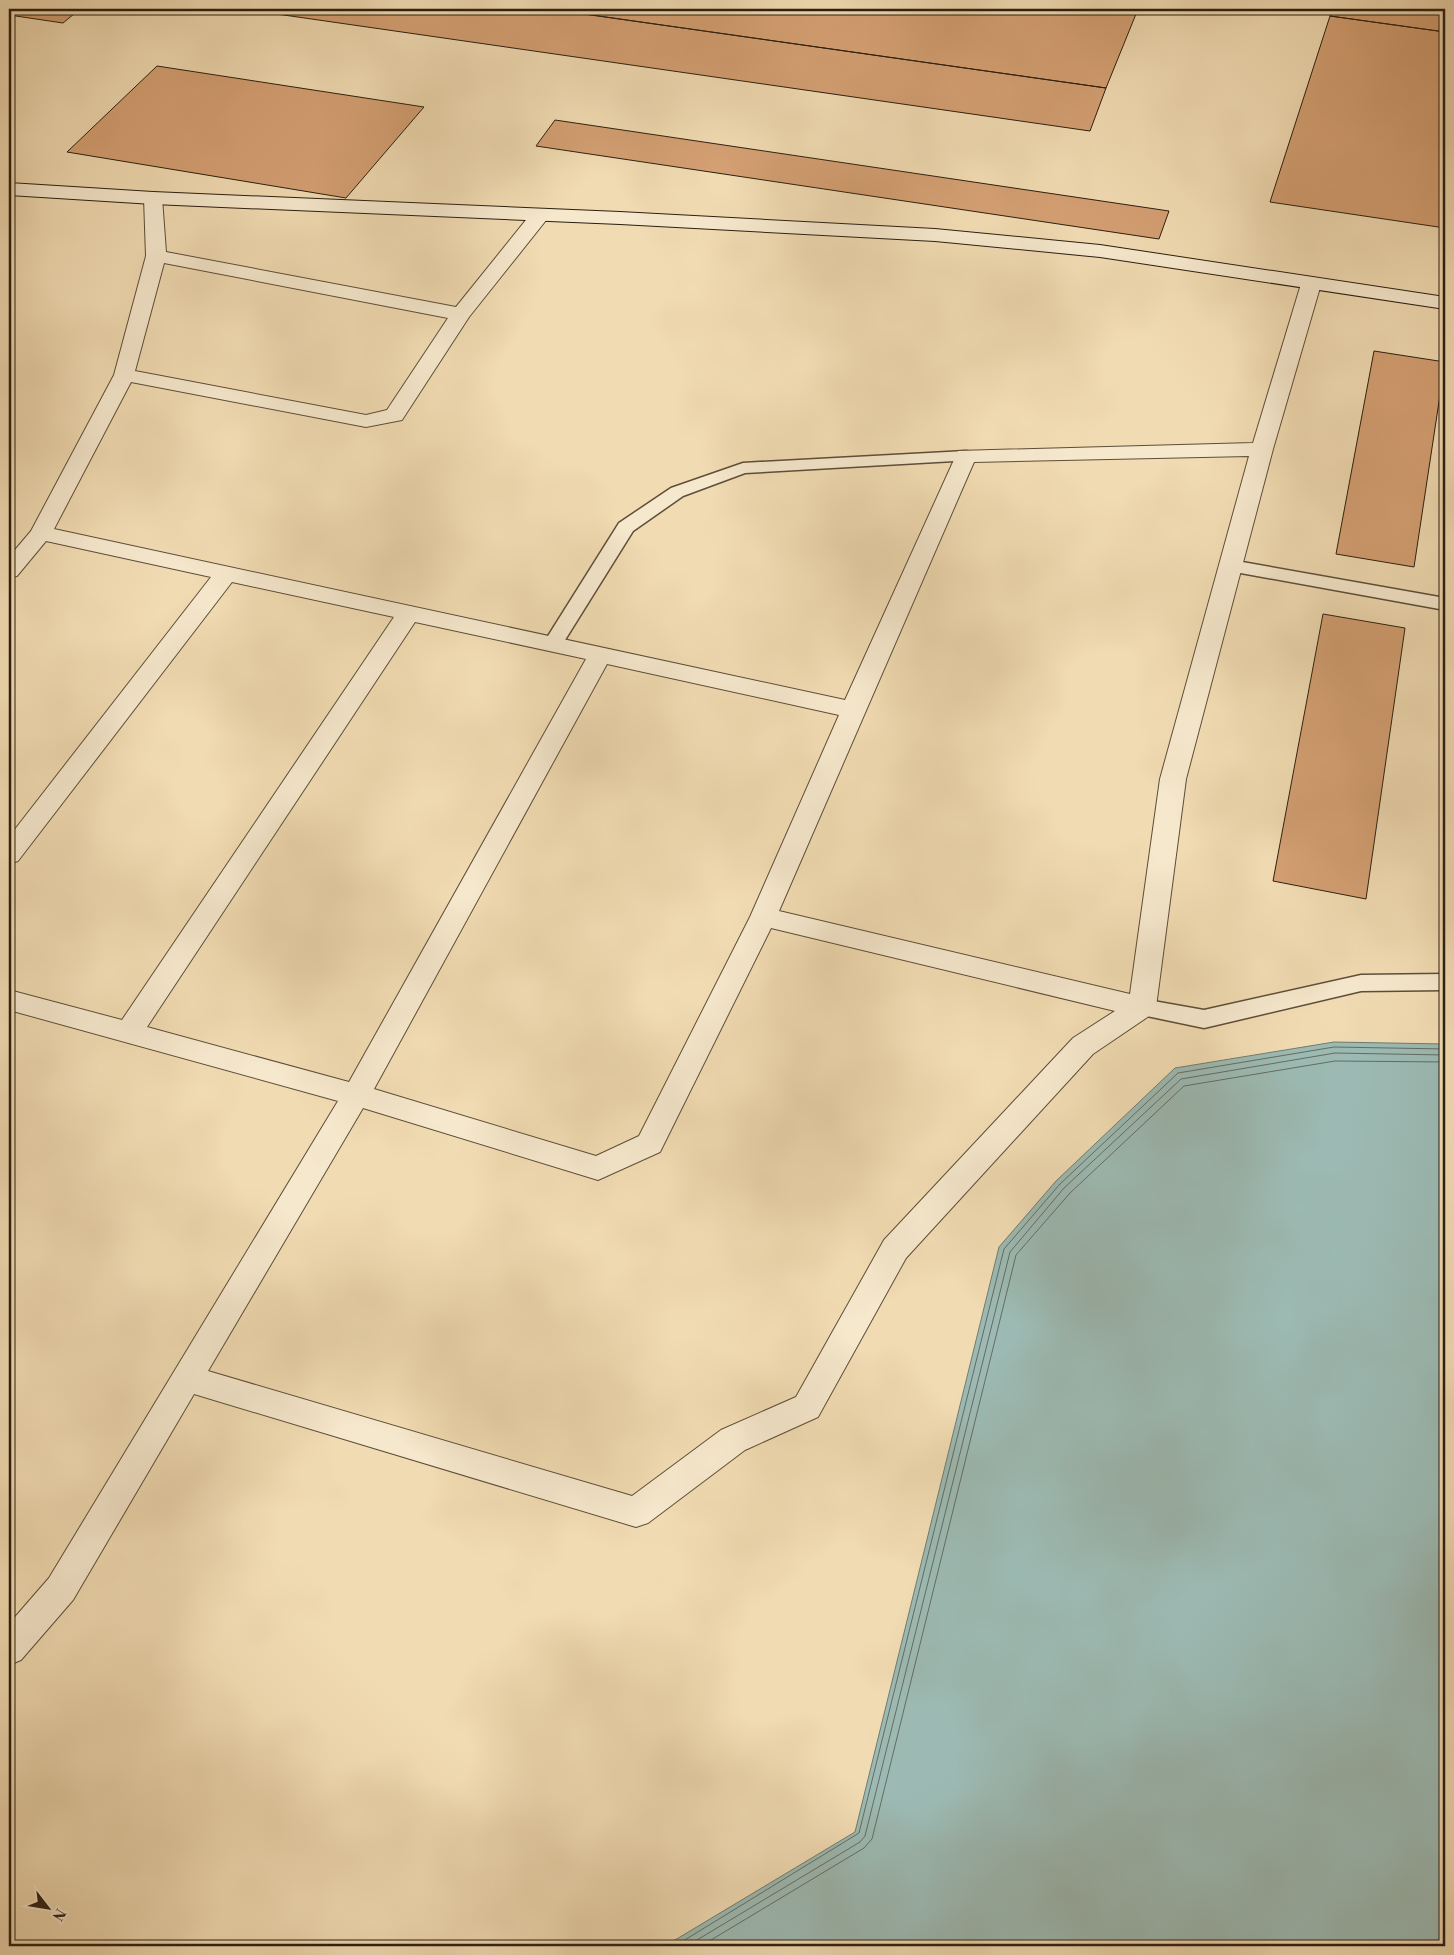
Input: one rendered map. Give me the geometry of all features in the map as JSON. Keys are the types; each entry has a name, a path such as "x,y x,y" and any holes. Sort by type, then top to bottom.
{"street":[{"path":"9,189 153,198 541,214 935,235 1100,250 1311,284 1445,303"},
{"path":"9,571 41,533 124,376 156,256 153,198"},
{"path":"124,376 366,421 394,415 462,314 541,214"},
{"path":"156,256 462,314"},
{"path":"186,1378 636,1512 733,1440 807,1407 895,1249 1083,1046 1142,1007 1173,779 1262,449 1311,284"},
{"path":"12,1006 128,1033 356,1095 598,1168 650,1144 763,918 966,456 1262,449"},
{"path":"41,533 854,710"},
{"path":"9,855 226,574"},
{"path":"128,1033 409,613"},
{"path":"9,1649 61,1589 356,1095 600,655"},
{"path":"763,918 1142,1007"}],"lane":[{"path":"553,644 626,527 677,492 743,468 966,456"},
{"path":"1231,566 1445,604"},
{"path":"1142,1007 1204,1019 1361,983 1445,982"}],"water":[{"path":"1334,1042 1445,1044 1445,1946 665,1946 855,1832 999,1247 1056,1181 1175,1068"}],"building":[{"path":"9,9 80,9 63,23 9,15"},
{"path":"242,9 549,9 1106,88 1090,131"},
{"path":"549,9 1138,9 1106,88"},
{"path":"1332,9 1445,9 1445,32 1330,16"},
{"path":"1330,16 1445,32 1445,228 1270,202"},
{"path":"157,66 424,107 346,198 67,152"},
{"path":"555,120 1169,211 1159,239 536,146"},
{"path":"1374,351 1445,362 1414,567 1336,554"},
{"path":"1323,614 1405,628 1366,899 1273,881"}]}
